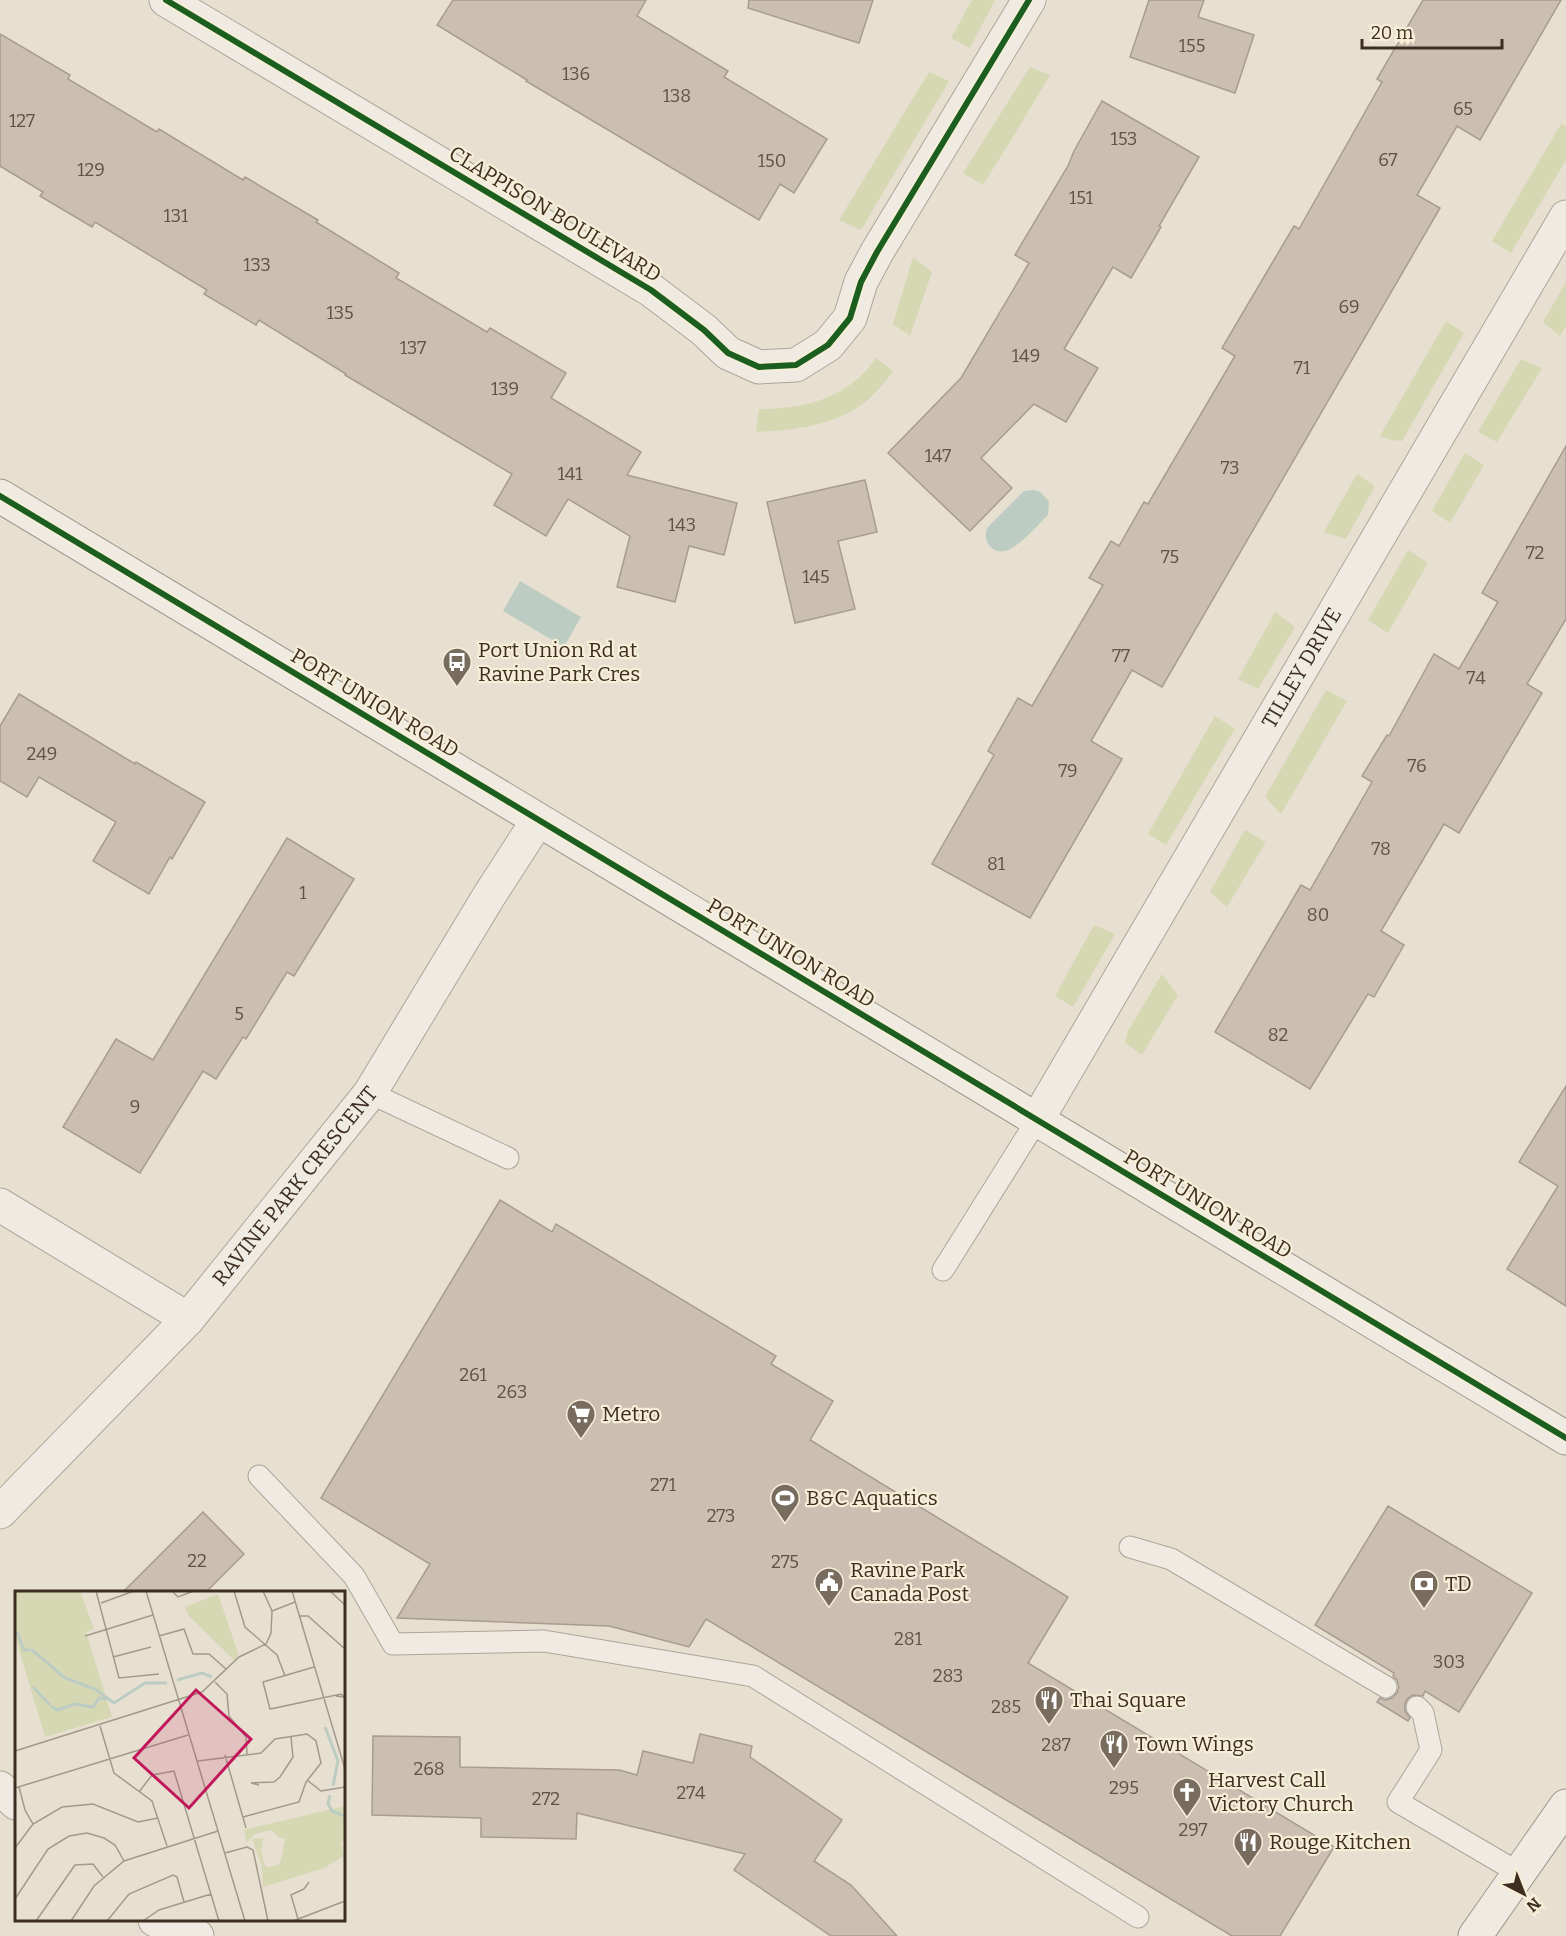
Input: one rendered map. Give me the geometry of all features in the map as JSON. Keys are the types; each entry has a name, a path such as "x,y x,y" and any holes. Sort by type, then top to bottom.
{"street":[{"name":"CLAPPISON BOULEVARD","path":"166,0 651,290 704,330 728,353 759,367 796,365 828,345 850,318 861,282 877,252 1029,0"},
{"name":"TILLEY DRIVE","path":"1037,1120 1566,217"},
{"name":"PORT UNION ROAD","path":"0,496 1566,1438"},
{"name":"RAVINE PARK CRESCENT","path":"0,1512 188,1319 370,1093 489,896 538,820"},
{"path":"0,1205 188,1319"},
{"path":"0,1788 15,1802"},
{"path":"1475,1936 1566,1806"},
{"path":"158,1921 197,1936"}],"lane":[{"path":"370,1093 508,1158"},
{"path":"943,1270 1037,1120"},
{"path":"259,1476 354,1576 393,1644 544,1641 753,1676 1138,1917"},
{"path":"1130,1547 1171,1559 1386,1687"},
{"path":"1417,1707 1423,1713 1431,1750 1398,1802 1519,1873"}],"green space":[{"path":"972,0 995,0 970,48 951,38"},
{"path":"1030,67 1050,75 983,185 963,173"},
{"path":"929,72 949,81 861,230 839,220"},
{"path":"1561,124 1566,126 1566,160 1511,253 1492,241"},
{"path":"913,257 932,272 910,336 893,324"},
{"path":"1566,282 1566,326 1560,336 1543,322"},
{"path":"1446,321 1464,333 1402,441 1380,436"},
{"path":"876,358 893,371 863,404 820,424 788,430 756,432 759,409 793,407 839,392 865,372"},
{"path":"1521,359 1542,368 1497,442 1478,432"},
{"path":"1465,453 1484,465 1450,523 1432,511"},
{"path":"1357,474 1375,486 1346,539 1324,532"},
{"path":"1408,550 1428,563 1388,633 1368,620"},
{"path":"1275,612 1295,627 1258,689 1238,679"},
{"path":"1326,690 1347,701 1281,814 1265,797"},
{"path":"1215,716 1235,729 1166,845 1148,834"},
{"path":"1245,830 1266,842 1227,907 1210,892"},
{"path":"1094,925 1115,934 1073,1007 1055,996"},
{"path":"1162,974 1178,995 1142,1055 1125,1043 1128,1031"}],"shaded area":[{"path":"1024,491 1040,492 1049,501 1048,515 1012,548 1003,551 996,550 989,545 986,534 988,527"},
{"path":"520,581 581,617 564,647 503,611"}],"building":[{"path":"453,0 646,0 637,16 728,71 724,77 827,139 794,193 780,184 759,220 437,25"},
{"path":"749,0 873,0 859,43 748,8"},
{"path":"1149,0 1204,0 1198,17 1254,35 1235,93 1130,57"},
{"path":"1423,0 1561,0 1480,140 1457,126 1417,195 1440,208 1162,687 1132,670 1091,741 1122,759 1030,918 932,864 994,755 988,751 1018,698 1032,706 1103,585 1089,578 1111,541 1119,546 1144,502 1148,504 1235,356 1222,348 1294,226 1299,229 1382,82 1377,79"},
{"path":"0,34 70,75 68,79 157,132 159,129 243,180 245,177 318,220 316,222 399,273 396,278 487,332 490,328 566,373 551,398 641,452 627,475 737,503 724,555 689,546 675,602 617,587 630,536 568,499 546,536 494,505 512,474 345,375 259,320 256,325 204,294 207,290 95,222 92,227 40,196 43,192 0,166"},
{"path":"1102,101 1199,157 1131,278 1113,267 1064,349 1098,368 1066,422 1034,404 981,458 1012,488 970,531 888,453 961,378 1029,263 1015,255 1068,166"},
{"path":"1566,446 1566,619 1527,684 1542,693 1459,833 1444,824 1381,931 1404,945 1374,997 1368,994 1310,1089 1215,1032 1301,885 1310,890 1372,782 1362,776 1387,735 1389,736 1434,654 1459,669 1498,602 1482,593"},
{"path":"865,480 877,532 838,541 855,609 795,623 767,502"},
{"path":"19,694 135,764 136,762 205,802 149,894 93,861 116,822 39,777 27,797 0,781 0,726"},
{"path":"287,838 354,879 294,976 287,972 246,1039 243,1037 216,1079 203,1071 140,1173 63,1127 116,1039 153,1060"},
{"path":"1566,1086 1566,1306 1507,1269 1558,1186 1519,1162"},
{"path":"500,1200 552,1232 556,1224 776,1356 771,1364 833,1401 810,1440 1068,1597 1028,1663 1334,1847 1280,1936 1232,1936 706,1619 689,1647 609,1626 397,1618 430,1564 321,1498"},
{"name":"TD","path":"1388,1506 1532,1593 1459,1712 1425,1691 1423,1696 1413,1695 1405,1703 1405,1711 1410,1718 1408,1721 1377,1702 1380,1698 1385,1700 1392,1698 1397,1693 1399,1687 1393,1676 1394,1673 1315,1625"},
{"path":"203,1512 244,1554 207,1591 124,1591"},
{"path":"700,1734 752,1746 750,1757 842,1820 814,1861 851,1885 897,1936 831,1936 734,1870 745,1854 577,1813 576,1839 481,1837 481,1818 372,1815 373,1736 460,1737 460,1767 619,1770 637,1775 643,1751 693,1763"}],"cycle path":[{"path":"166,0 651,290 704,330 728,353 759,367 796,365 828,345 850,318 861,282 877,252 1029,0"},
{"path":"0,496 1566,1438"}],"place":[{"name":"Port Union Rd at Ravine Park Cres","path":"457,688"},
{"name":"Metro","path":"581,1440"},
{"name":"B&C Aquatics","path":"785,1524"},
{"name":"Ravine Park Canada Post","path":"829,1608"},
{"name":"TD","path":"1424,1610"},
{"name":"Thai Square","path":"1049,1726"},
{"name":"Town Wings","path":"1114,1770"},
{"name":"Harvest Call Victory Church","path":"1187,1818"},
{"name":"Rouge Kitchen","path":"1248,1868"}]}
